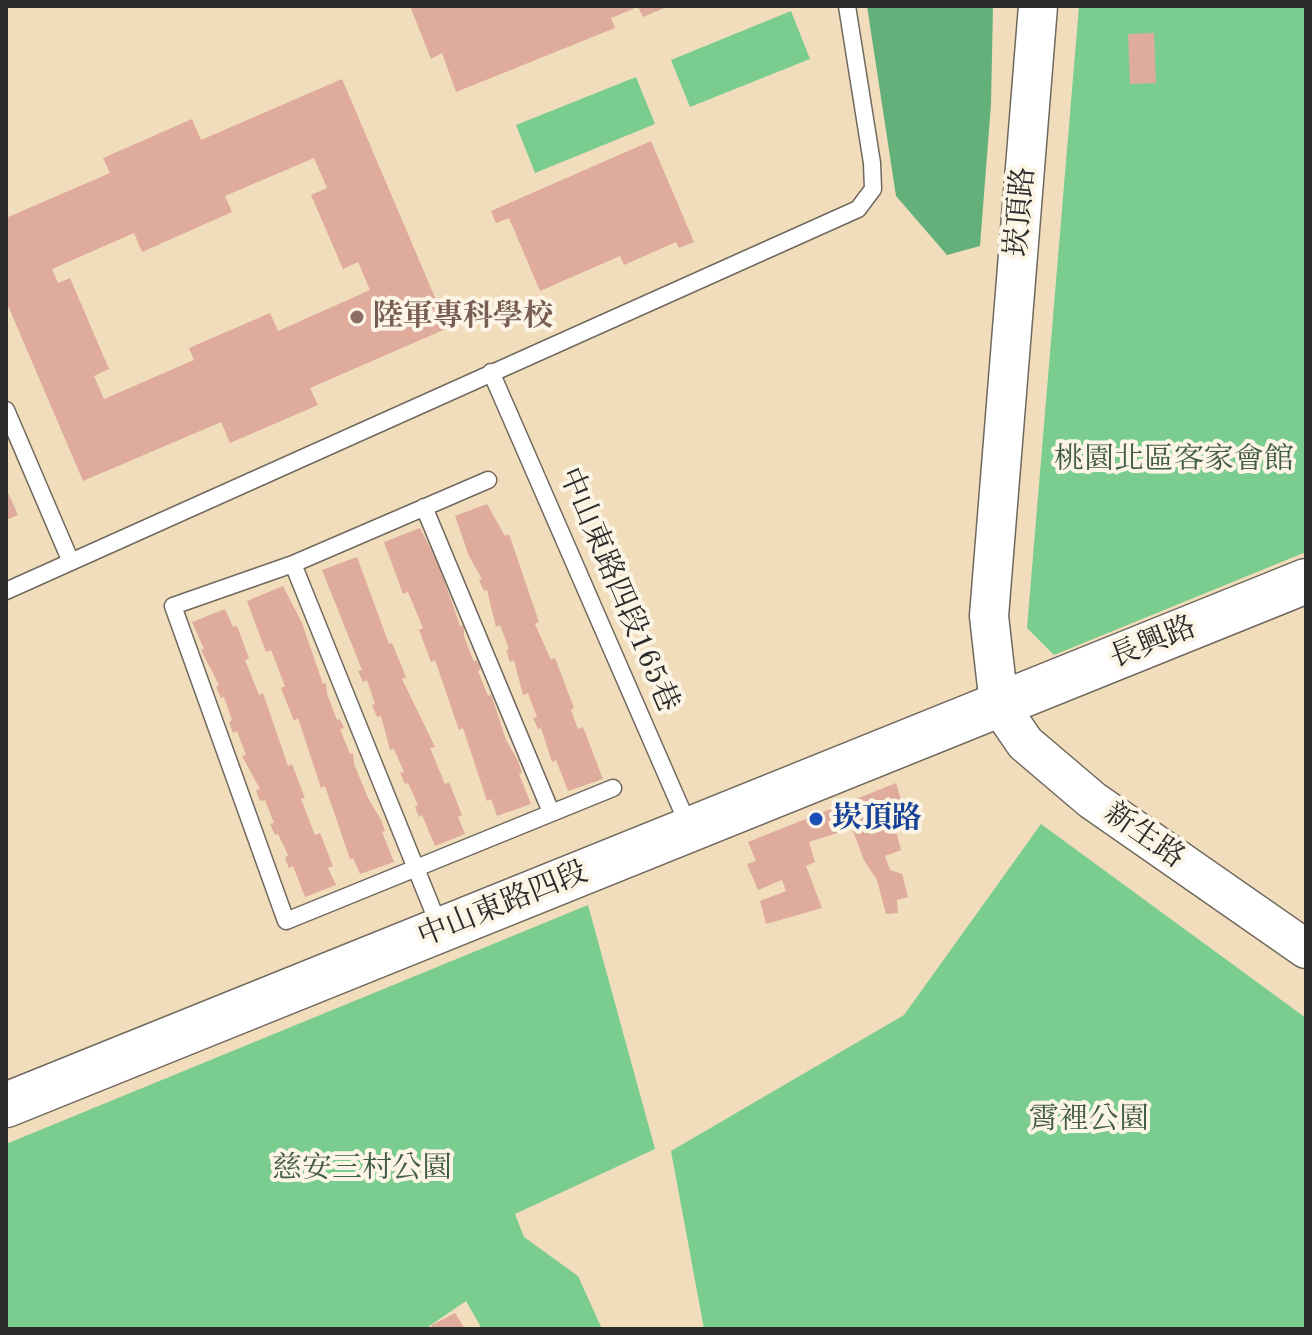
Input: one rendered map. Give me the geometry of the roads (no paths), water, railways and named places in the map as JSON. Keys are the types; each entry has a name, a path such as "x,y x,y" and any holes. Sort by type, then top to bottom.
{"main road":[{"name":"長興路","path":"999,705 1306,581"},
{"name":"中山東路四段","path":"6,1105 999,705"}],"street":[{"name":"崁頂路","path":"999,705 989,616 1038,6"},
{"name":"新生路","path":"999,705 1025,743 1092,800 1306,949"}],"lane":[{"path":"6,591 858,209 873,189 872,163 847,6"},
{"name":"中山東路四段165巷","path":"491,372 510,408 691,831"},
{"path":"6,410 71,562"},
{"path":"488,480 293,564 173,606 286,921 613,788"},
{"path":"424,507 551,812"},
{"path":"293,564 441,929"}],"place":[{"name":"陸軍專科學校","path":"357,317"},
{"name":"崁頂路","path":"816,819"}],"park label":[{"name":"桃園北區客家會館","path":"1174,460"},
{"name":"霄裡公園","path":"1089,1120"},
{"name":"慈安三村公園","path":"362,1169"}]}
